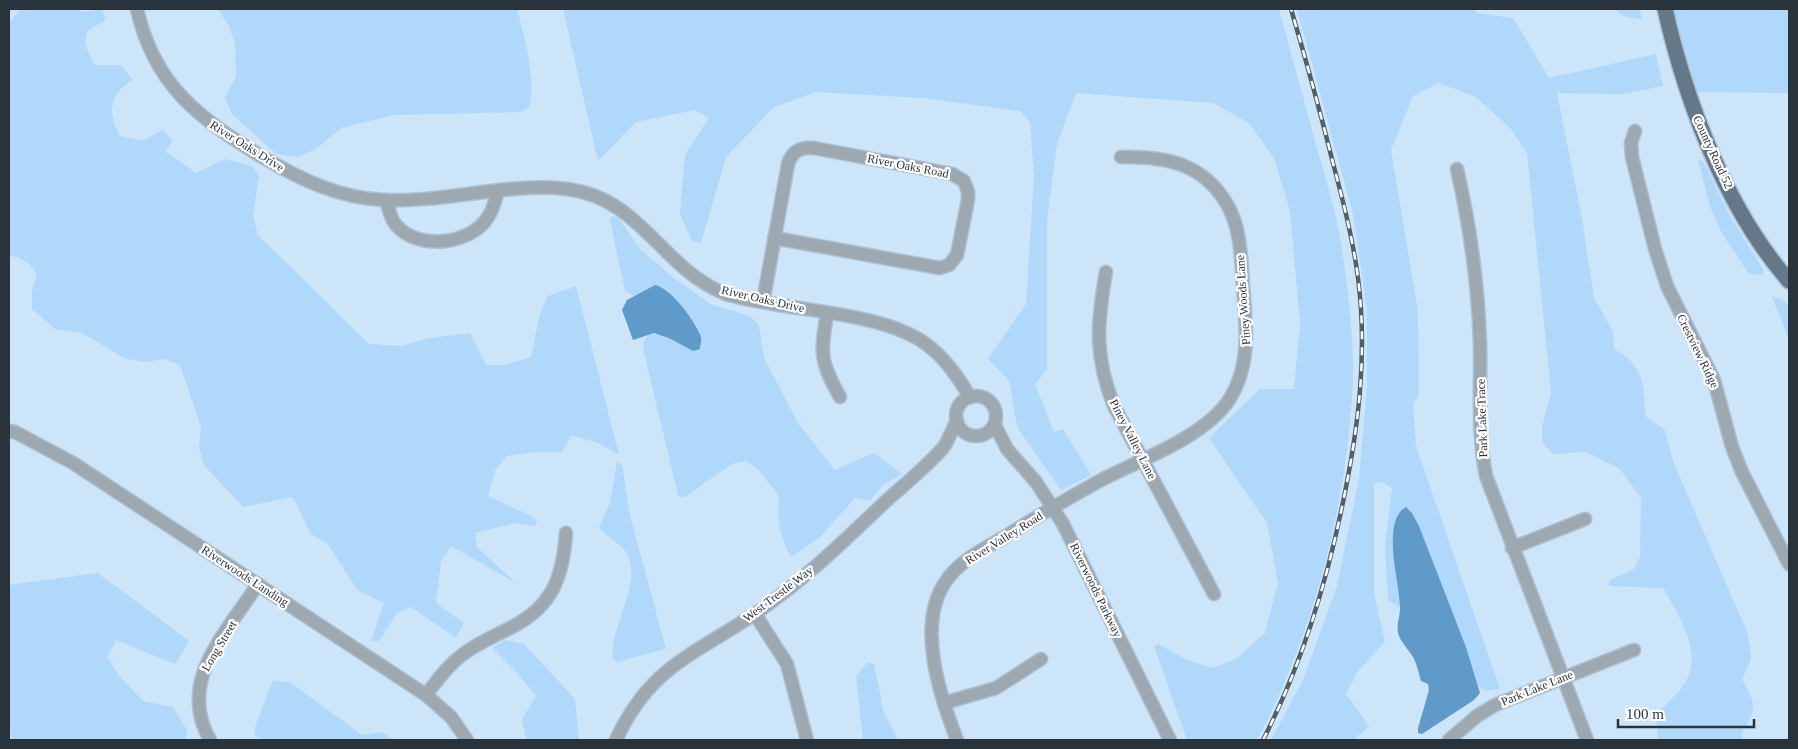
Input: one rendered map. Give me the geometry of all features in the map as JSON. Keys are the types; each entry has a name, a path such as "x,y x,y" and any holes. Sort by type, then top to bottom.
{"main road":[{"name":"County Road 52","path":"1665,9 1687,92 1712,155 1759,243 1789,281"}],"street":[{"name":"River Oaks Drive","path":"137,9 151,49 167,79 191,107 212,126 313,184 350,196 386,200 567,189 589,194 610,202 636,219 669,254 695,276 721,292 889,326 916,337 948,364 970,397"},
{"name":"Crestview Ridge","path":"1635,131 1631,143 1632,157 1660,268 1675,304 1714,380 1732,447 1742,472 1789,564"},
{"name":"River Oaks Road","path":"763,302 774,238 788,164 793,154 804,148 952,174 961,178 968,192 956,255 949,265 940,268 774,238"},
{"name":"Piney Woods Lane","path":"1053,506 1195,431 1213,418 1225,405 1240,376 1245,361 1246,323 1236,228 1232,215 1220,195 1197,172 1176,162 1150,157 1121,157"},
{"name":"Park Lake Trace","path":"1457,169 1466,208 1475,275 1483,463 1512,548 1587,740"},
{"path":"386,200 392,219 403,231 423,239 442,242 464,236 480,226 488,218 498,192"},
{"name":"Piney Valley Lane","path":"1106,272 1098,324 1101,368 1114,406 1214,594"},
{"path":"827,314 821,345 823,361 825,371 840,398"},
{"path":"970,397 985,398 996,409 995,425 990,432 982,436 969,435 963,432 957,421 959,407 970,397"},
{"name":"West Trestle Way","path":"944,447 957,421"},
{"name":"Riverwoods Parkway","path":"995,425 1007,449 1053,506 1170,740"},
{"name":"Riverwoods Landing","path":"9,431 16,432 73,463 426,695 451,717 468,740"},
{"name":"West Trestle Way","path":"616,740 640,699 661,675 692,651 755,614 788,590 944,447 969,435"},
{"name":"Riverwoods Parkway","path":"982,436 1007,449"},
{"name":"River Valley Road","path":"956,740 944,703 931,632 933,611 941,589 952,573 969,559 1053,506"},
{"path":"1512,548 1585,519"},
{"path":"426,695 442,674 462,655 487,639 522,622 545,601 562,570 566,533"},
{"name":"Long Street","path":"210,740 204,730 198,704 201,677 213,652 258,584"},
{"path":"755,614 787,664 807,740"},
{"name":"Park Lake Lane","path":"1449,740 1476,716 1495,705 1634,650"},
{"path":"944,703 996,688 1041,659"}],"shaded area":[{"path":"21,9 79,9 82,12 102,9 106,20 87,31 85,44 94,65 121,65 133,80 119,91 113,104 113,119 120,136 142,141 163,130 173,141 165,151 196,173 225,159 252,166 259,175 253,216 258,235 369,344 401,346 430,338 470,333 486,365 505,365 531,357 540,313 548,296 576,286 619,455 598,443 571,435 562,452 537,452 507,456 495,470 488,496 535,518 537,523 534,526 515,523 475,533 477,547 516,583 451,546 441,561 436,603 464,623 456,638 411,607 397,613 379,641 371,641 384,603 357,590 328,544 311,534 293,497 243,507 204,465 199,447 201,427 180,365 164,359 144,362 124,358 82,333 55,329 32,309 32,291 37,274 25,261 18,257 9,256 9,23"},
{"path":"214,9 517,9 531,71 529,107 520,112 394,115 341,128 316,149 297,157 276,154 232,114 225,98 236,76 235,44 229,26 219,11"},
{"path":"563,9 1279,9 1337,221 1350,310 1353,377 1348,443 1342,487 1322,574 1294,660 1277,701 1257,740 1187,740 1154,646 1159,644 1187,660 1213,668 1236,659 1265,633 1278,583 1267,523 1209,438 1260,389 1294,389 1300,324 1290,211 1274,158 1249,123 1213,103 1076,93 1057,144 1047,221 1047,369 1035,384 1054,432 1063,429 1091,475 1061,490 1019,430 1014,413 1010,382 988,359 1026,304 1034,176 1030,122 1020,111 923,98 815,92 773,108 726,157 701,243 692,241 680,214 685,155 709,118 695,110 636,122 598,161"},
{"path":"1297,9 1475,9 1477,13 1513,18 1549,78 1656,54 1663,86 1622,94 1557,93 1582,218 1594,298 1613,331 1614,349 1624,355 1637,369 1643,385 1645,416 1665,430 1674,464 1748,634 1751,659 1742,679 1753,706 1750,718 1741,734 1743,740 1658,740 1656,715 1685,683 1692,659 1690,646 1682,621 1663,588 1610,586 1609,581 1634,569 1640,557 1641,498 1620,469 1586,452 1553,454 1542,442 1542,427 1551,393 1527,153 1511,129 1476,97 1439,83 1413,96 1391,150 1418,311 1419,396 1413,403 1416,446 1500,689 1486,691 1477,685 1466,647 1419,526 1393,526 1401,608 1388,600 1385,546 1392,488 1382,482 1374,484 1374,594 1385,642 1358,671 1346,694 1369,726 1354,740 1271,740 1303,680 1337,586 1359,479 1367,387 1367,310 1353,214"},
{"path":"1615,9 1640,9 1642,19 1627,17"},
{"path":"1668,9 1789,9 1789,93 1687,92"},
{"path":"1698,160 1703,161 1730,216 1763,269 1763,275 1749,274 1720,230 1710,207"},
{"path":"612,216 618,217 640,249 674,278 712,305 750,316 759,325 764,358 798,423 835,470 874,453 902,474 883,485 870,501 855,498 820,537 791,557 780,528 778,514 779,496 760,471 746,461 732,464 683,498 678,495 643,348 644,341 648,335 654,334 666,336 693,351 655,285 634,296 625,291 610,220"},
{"path":"655,285 669,293 682,306 694,323 701,337 700,349 693,351 669,338 654,333 633,340 622,310 627,300"},
{"path":"1772,296 1783,300 1789,306 1789,340"},
{"path":"617,461 622,465 630,516 666,649 617,662 613,659 613,646 630,588 630,560 623,548 599,528 610,503"},
{"path":"1406,507 1412,513 1419,526 1466,647 1480,693 1474,700 1422,734 1418,733 1418,728 1429,690 1428,684 1421,681 1415,661 1399,636 1398,628 1400,606 1393,538 1394,525 1399,514"},
{"path":"98,573 189,641 175,664 116,640 107,657 117,673 143,701 173,707 187,730 186,740 14,740 9,734 9,585"},
{"path":"505,640 524,644 575,699 579,740 526,740 522,719 536,696 518,674 492,648"},
{"path":"868,662 874,664 884,713 898,740 863,740 856,676"},
{"path":"273,680 291,683 362,735 382,732 393,740 264,740 255,736 255,727"}],"railway":[{"path":"1263,740 1277,712 1300,655 1328,568 1353,450 1362,365 1361,307 1351,234 1291,9"}]}
